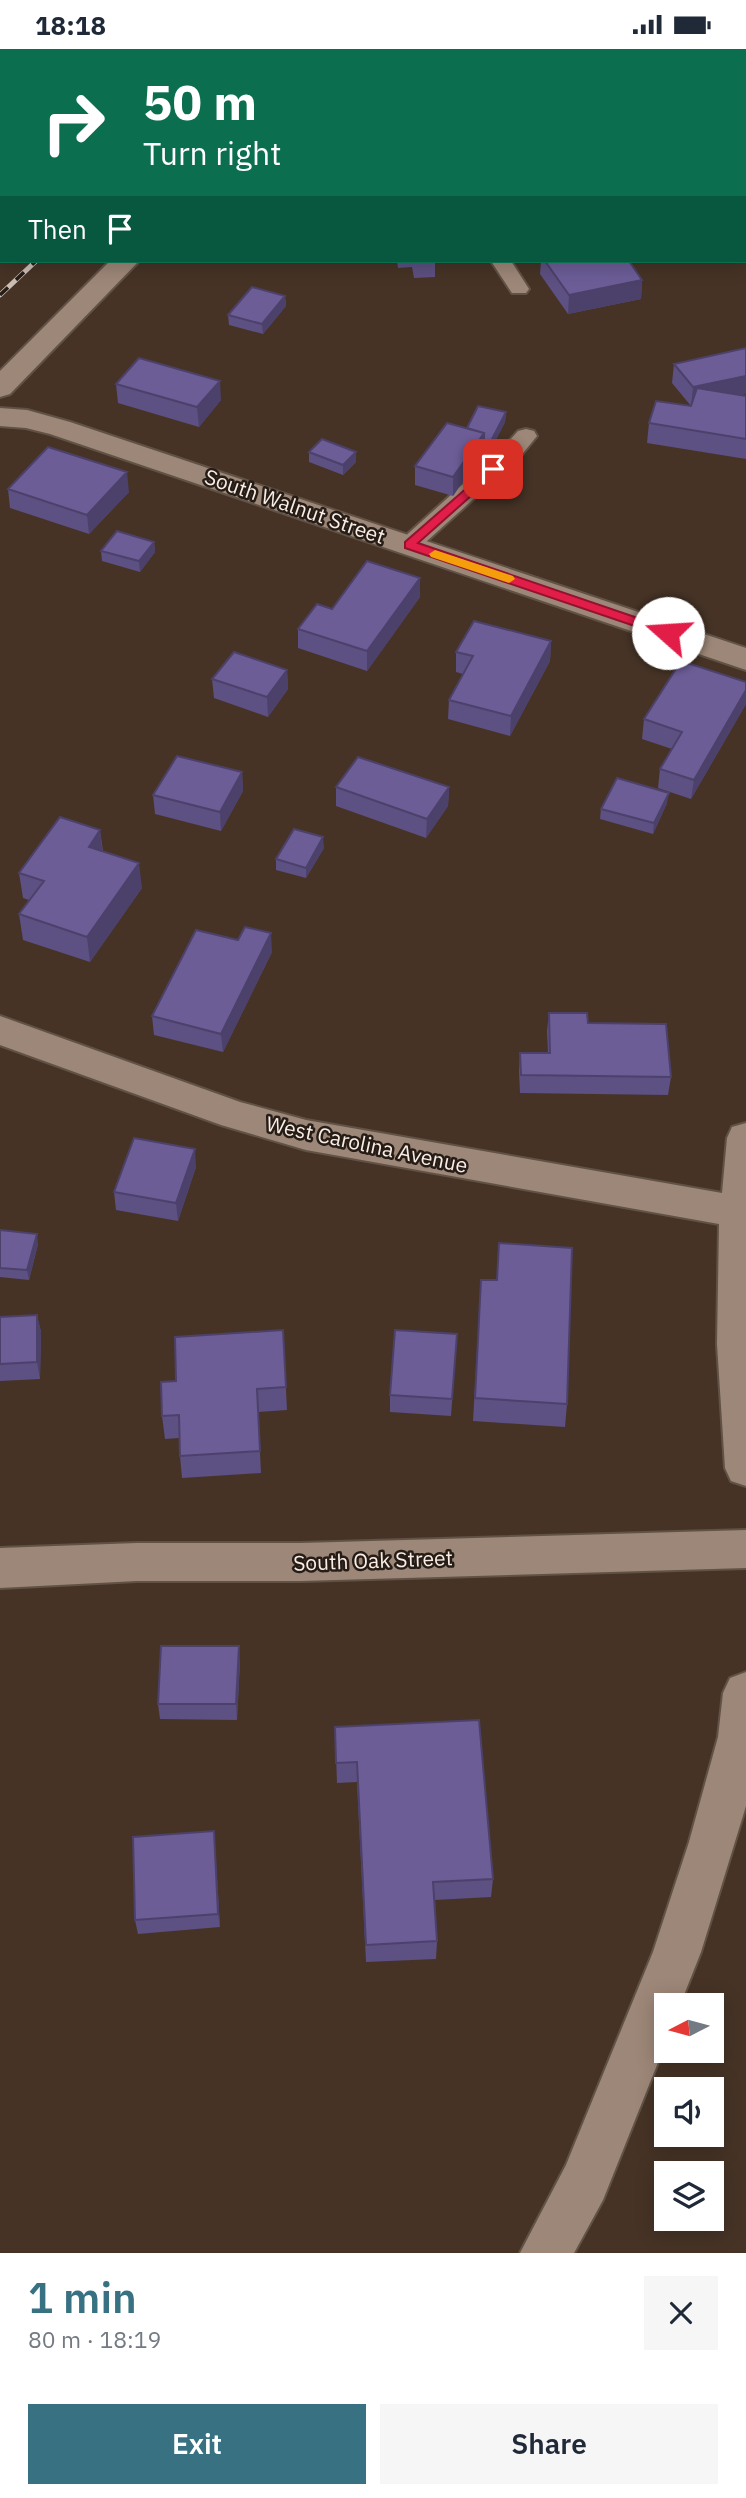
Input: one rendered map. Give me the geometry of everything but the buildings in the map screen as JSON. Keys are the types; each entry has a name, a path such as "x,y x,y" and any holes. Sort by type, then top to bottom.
{"street":[{"path":"0,388 123,263"},
{"name":"South Walnut Street","path":"0,417 27,419 60,428 746,659"},
{"name":"West Carolina Avenue","path":"0,1030 234,1115 306,1135 742,1213"},
{"path":"746,1137 738,1405 746,1468"},
{"name":"South Oak Street","path":"0,1568 137,1562 301,1562 746,1549"},
{"path":"545,2253 585,2182 677,1952 713,1842 741,1737 746,1693"}],"lane":[{"path":"502,263 519,289"},
{"path":"409,545 511,453 526,436"}],"railway":[{"path":"0,295 34,263"}],"slow traffic":[{"path":"435,554 509,579"}],"route":[{"path":"493,469 409,545 668,633"}]}
